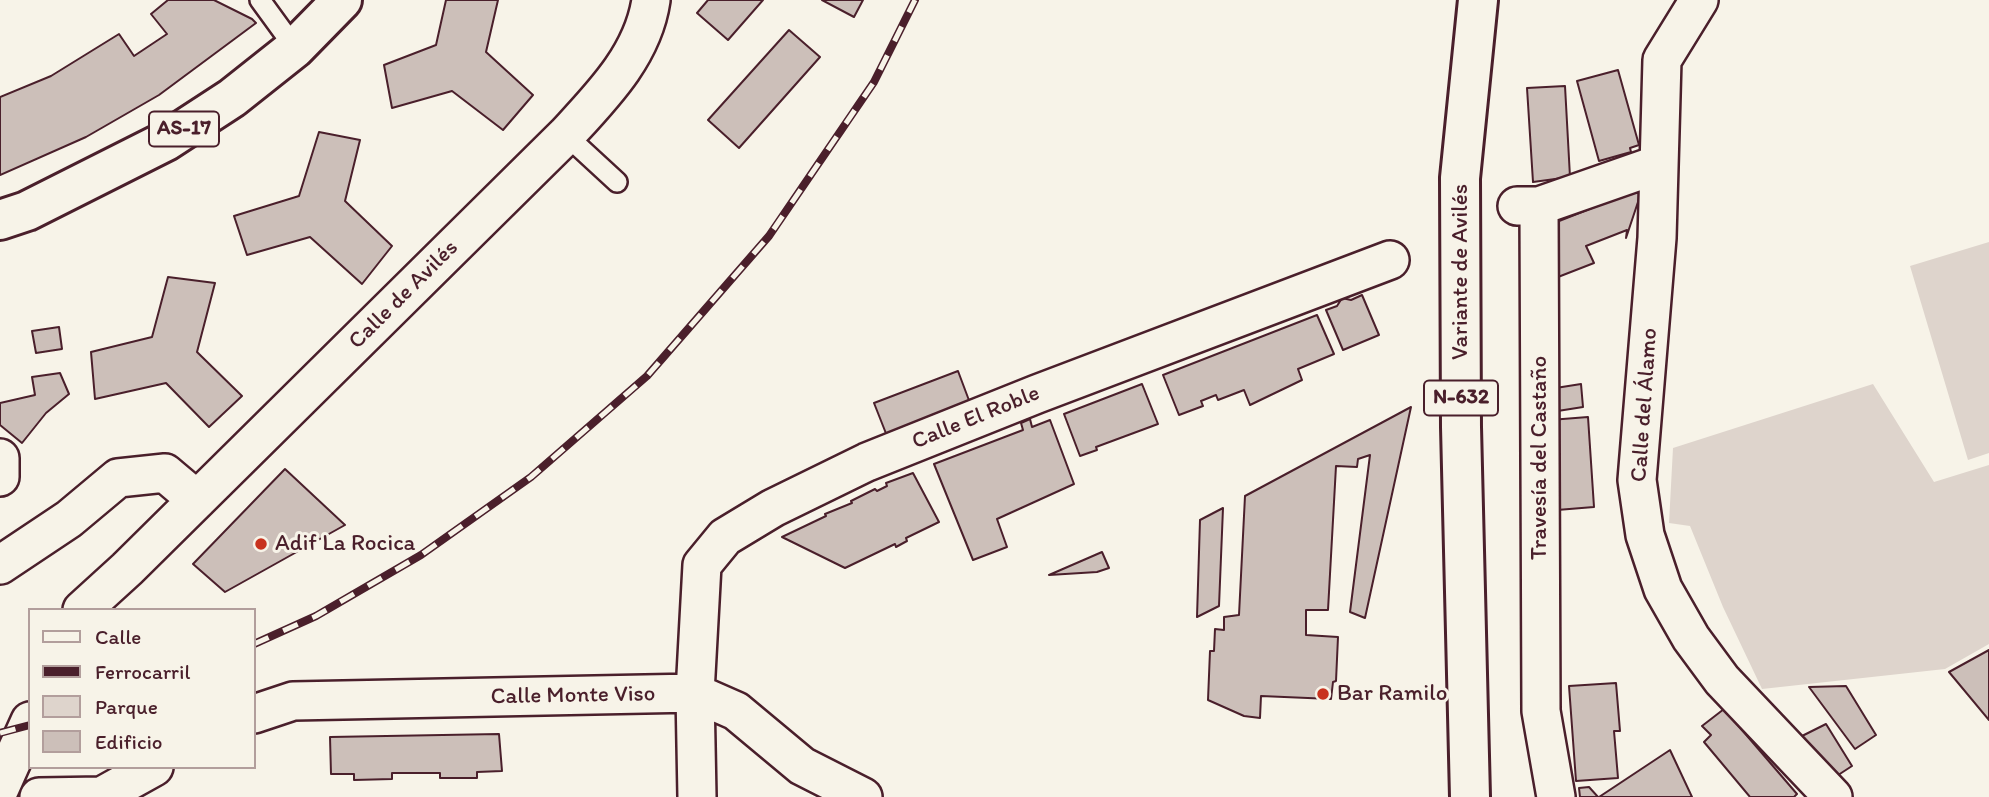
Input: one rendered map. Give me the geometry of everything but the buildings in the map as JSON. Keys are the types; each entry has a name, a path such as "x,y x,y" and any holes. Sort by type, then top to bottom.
{"main road":[{"name":"AS-17","path":"0,220 27,211 166,141 232,98 295,48 342,0"},
{"name":"Variante de Avilés","path":"1470,797 1461,427 1461,178 1478,0"}],"street":[{"name":"Calle de Avilés","path":"84,608 127,569 566,135 603,94 638,45 651,0"},
{"name":"Calle del Álamo","path":"1699,0 1662,60 1657,238 1637,480 1645,535 1663,589 1691,638 1722,680 1833,797"},
{"name":"Travesía del Castaño","path":"1556,797 1541,711 1527,206 1659,163"},
{"name":"Calle El Roble","path":"697,797 695,693 702,565 725,537 773,508 867,462 1037,394 1390,260"},
{"path":"0,458 0,477"},
{"path":"0,565 69,519 118,478 165,473 197,500"},
{"name":"Calle de Avilés","path":"104,608 127,569"},
{"name":"Calle Monte Viso","path":"256,713 293,701 695,693 736,711 802,766 863,797"},
{"path":"0,788 27,727"},
{"path":"23,797 21,774 27,727"},
{"path":"23,797 37,769"},
{"path":"54,769 93,796"},
{"path":"39,797 93,796 150,769"}],"lane":[{"path":"260,0 295,48"},
{"path":"566,135 617,182"}],"green space":[{"path":"1989,242 1989,453 1968,460 1910,266"},
{"path":"1873,384 1934,482 1989,465 1989,644 1945,669 1762,689 1723,607 1690,526 1669,523 1673,448"}],"railway":[{"path":"256,643 316,616 421,555 531,477 647,376 769,236 874,82 915,0"},
{"path":"0,733 28,726"}],"place":[{"name":"Adif La Rocica","path":"261,544"},
{"name":"Bar Ramilo","path":"1323,694"}]}
